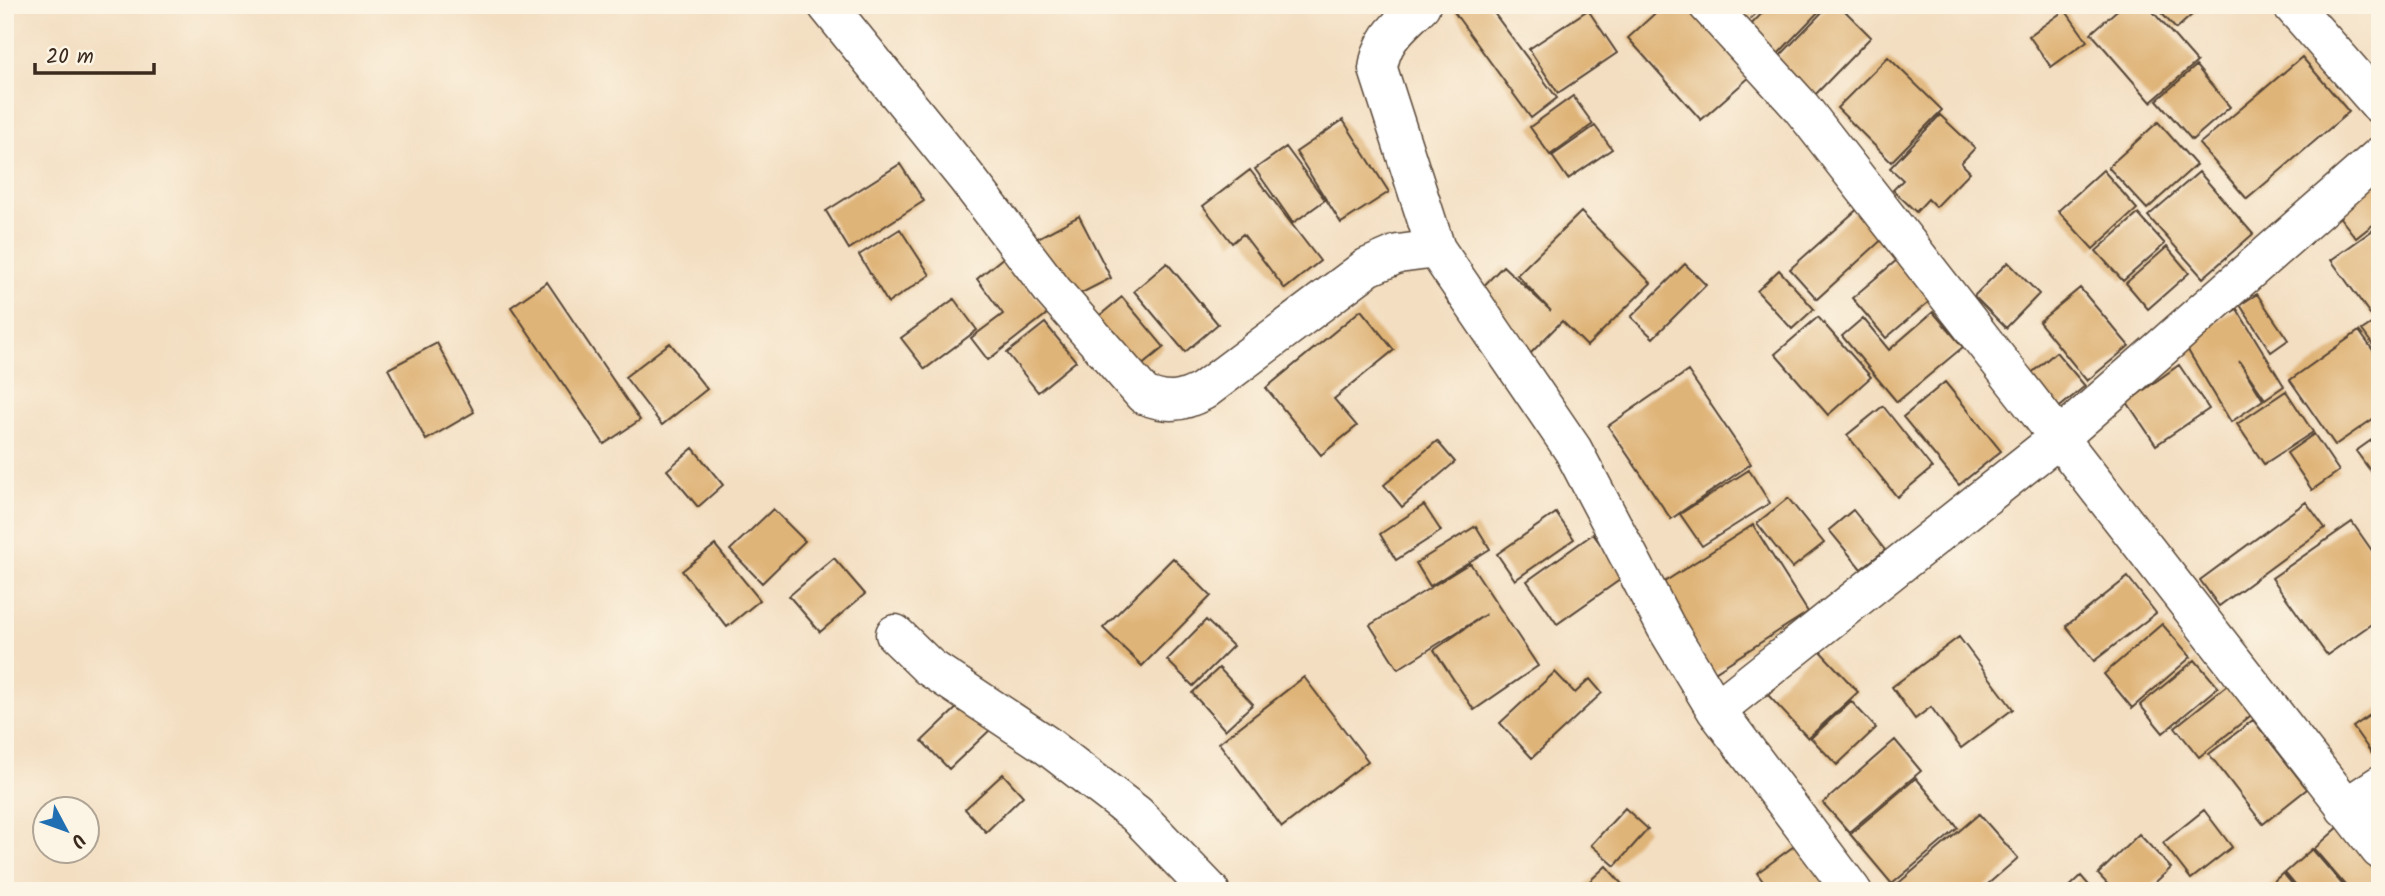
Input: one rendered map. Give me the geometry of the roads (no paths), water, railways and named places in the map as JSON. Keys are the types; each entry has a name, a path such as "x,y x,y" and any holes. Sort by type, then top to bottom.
{"street":[{"path":"827,5 966,177 1053,291 1144,395 1165,403 1185,401 1203,391 1368,267 1398,254 1436,249"},
{"path":"1421,5 1387,38 1380,52 1378,69 1436,249 1573,450 1666,627 1716,710 1852,891"},
{"path":"1708,5 1801,107 2380,850"},
{"path":"2292,5 2380,105"},
{"path":"1716,710 2060,437 2380,156"},
{"path":"895,634 929,667 1045,744 1136,814 1210,891"},
{"path":"2345,808 2380,785"}]}
